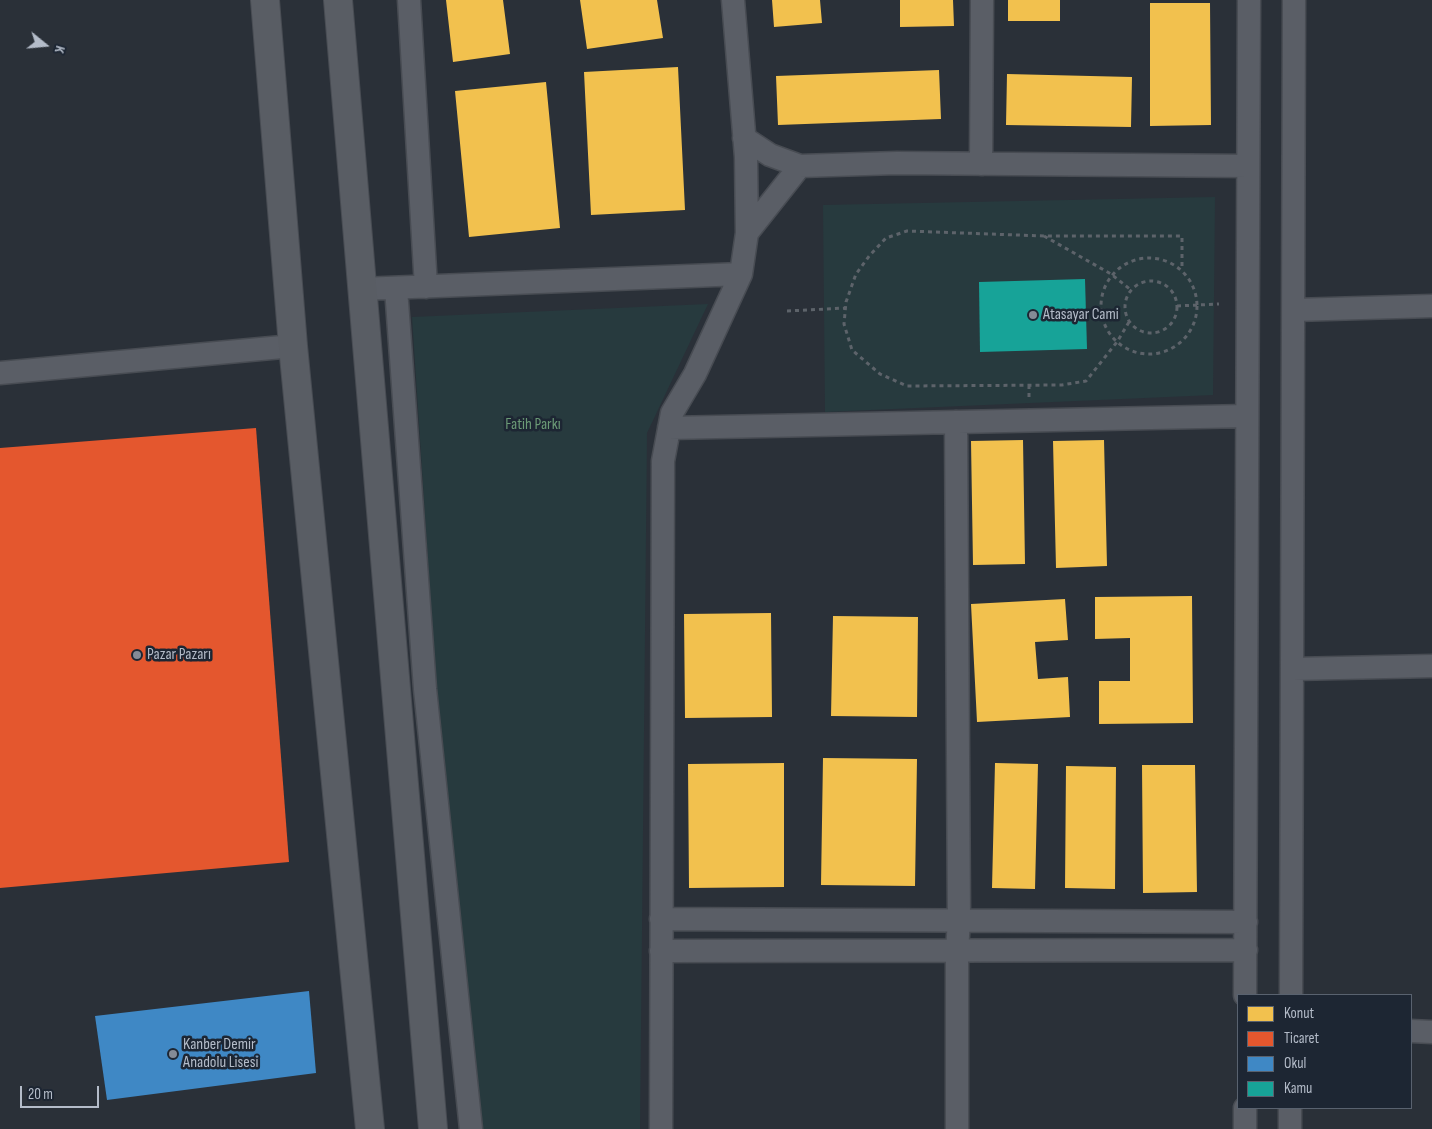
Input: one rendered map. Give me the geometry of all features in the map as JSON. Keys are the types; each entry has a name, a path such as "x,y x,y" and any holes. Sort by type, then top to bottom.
{"main road":[{"path":"265,0 293,346 370,1129"},
{"path":"338,0 433,1129"}],"street":[{"path":"410,0 426,287"},
{"path":"661,1129 663,461 672,413 695,374 741,274 747,233 744,138 733,0"},
{"path":"981,164 982,0"},
{"path":"1245,994 1249,0"},
{"path":"1291,994 1294,0"},
{"path":"744,138 770,155 800,166 981,164 1248,166"},
{"path":"747,233 800,166"},
{"path":"361,289 741,274"},
{"path":"396,288 425,689 471,1129"},
{"path":"1294,310 1432,306"},
{"path":"0,373 293,346"},
{"path":"669,428 1247,416"},
{"path":"956,422 959,920 956,951 957,1129"},
{"path":"1293,669 1432,666"},
{"path":"661,919 1246,922"},
{"path":"661,951 1246,950"},
{"path":"1412,1031 1432,1032"},
{"path":"1245,1109 1245,1129"},
{"path":"1290,1109 1290,1129"}],"path":[{"path":"1129,322 1117,342 1086,381 1062,385 907,386 880,374 852,350 844,324 846,308 856,274 886,238 907,231 1044,236 1182,236 1182,270"},
{"path":"1044,236 1111,274 1131,290"},
{"path":"1153,257 1168,261 1182,270 1191,282 1197,304 1192,328 1182,341 1168,350 1153,354 1136,353 1117,342 1110,335 1102,320 1100,304 1103,288 1111,274 1123,264 1138,258 1153,257"},
{"path":"1146,281 1155,281 1170,289 1177,306 1172,322 1159,332 1142,332 1129,322 1124,306 1131,290 1146,281"},
{"path":"1177,306 1219,304"},
{"path":"787,311 846,308"}],"green space":[{"path":"1215,197 1213,395 825,412 823,205"},
{"name":"Fatih Parkı","path":"708,304 647,433 640,1129 482,1129 437,699 412,317"}],"building: Konut":[{"path":"446,0 503,0 510,54 453,62"},
{"path":"580,0 657,0 663,38 587,49"},
{"path":"772,0 820,0 822,23 774,27"},
{"path":"900,0 953,0 954,26 900,27"},
{"path":"1008,0 1060,0 1060,21 1008,21"},
{"path":"1150,3 1210,3 1211,125 1150,126"},
{"path":"678,67 685,210 591,215 584,72"},
{"path":"939,70 941,119 778,125 776,76"},
{"path":"1007,74 1132,77 1131,127 1006,125"},
{"path":"546,82 560,228 469,237 455,91"},
{"path":"1023,440 1025,564 973,565 971,441"},
{"path":"1104,440 1107,566 1056,568 1053,441"},
{"path":"1192,596 1193,723 1099,724 1099,681 1130,681 1130,638 1095,639 1095,597"},
{"path":"1065,599 1068,640 1035,642 1038,679 1068,677 1070,717 977,722 971,604"},
{"path":"771,613 772,717 685,718 684,614"},
{"path":"833,616 918,617 917,717 831,716"},
{"path":"823,758 917,759 915,886 821,885"},
{"path":"784,763 784,887 689,888 688,764"},
{"path":"995,763 1038,764 1035,889 992,888"},
{"path":"1142,765 1195,765 1197,892 1143,893"},
{"path":"1066,766 1116,767 1115,889 1065,888"}],"building: Ticaret":[{"name":"Pazar Pazarı","path":"256,428 289,862 0,888 0,448"}],"building: Okul":[{"path":"309,991 316,1073 107,1100 95,1016"}],"building: Kamu":[{"name":"Atasayar Cami","path":"1085,279 1087,349 980,352 979,282"}],"place":[{"name":"Atasayar Cami","path":"1033,315"},
{"name":"Pazar Pazarı","path":"137,655"},
{"name":"Kanber Demir Anadolu Lisesi","path":"173,1054"}]}
